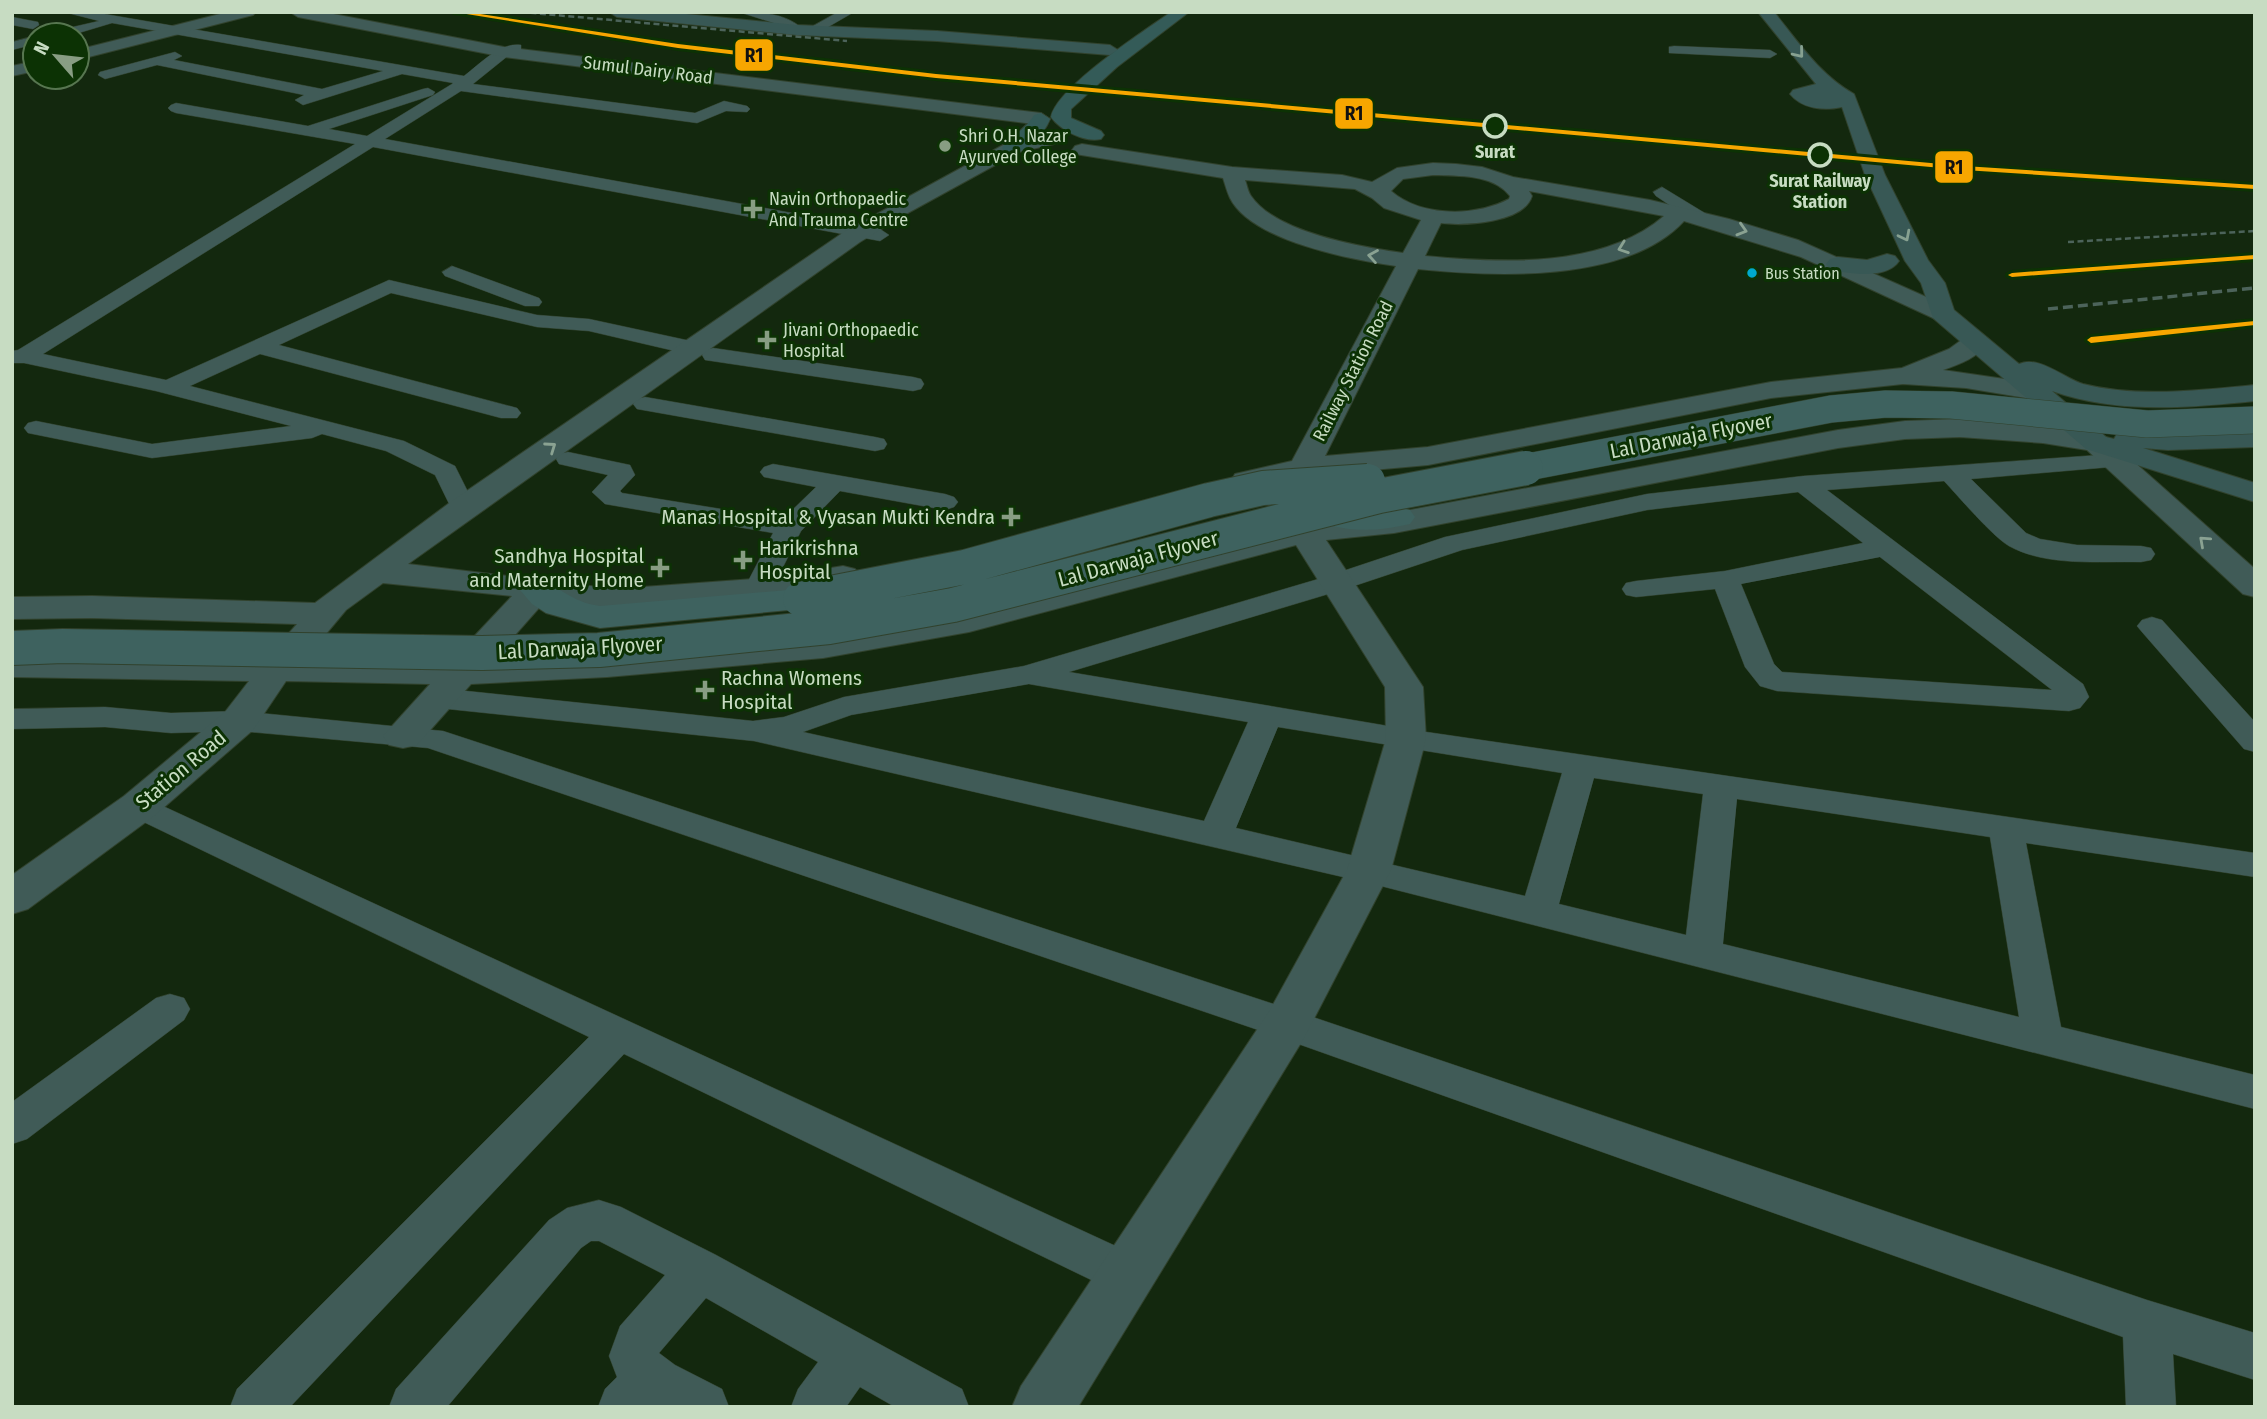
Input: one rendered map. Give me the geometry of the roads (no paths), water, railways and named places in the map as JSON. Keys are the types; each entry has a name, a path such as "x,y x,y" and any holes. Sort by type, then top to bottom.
{"highway":[{"name":"Lal Darwaja Flyover","path":"12,627 78,625 492,635 723,622 840,606 953,586 1081,557 1267,506 1385,480 1769,405 1869,391 1962,392 2154,409 2255,405"},
{"name":"Lal Darwaja Flyover","path":"12,648 63,646 482,653 599,650 716,640 829,627 953,605 1379,496 1831,409 1886,404 1951,405 2147,425 2255,420"},
{"path":"1302,477 1313,504 1342,519 1356,523 1374,522 1855,422 1962,418 2031,424 2147,425"},
{"path":"537,590 551,603 569,613 600,617 800,599 965,567 1263,488 1385,480"}],"main road":[{"path":"617,12 804,30 917,36 1107,56"},
{"path":"1070,135 1044,106 1107,56 1154,12"},
{"path":"1070,135 1060,117 1062,107 1107,56 1181,12"},
{"path":"1766,12 1816,75 1841,96 1917,261 1933,283 1940,308"},
{"path":"1833,122 1799,92 1830,103 1841,96"},
{"path":"1877,238 1895,273 1940,308 2032,391 2099,446 2255,493"},
{"path":"1838,264 1869,267 1887,261"},
{"path":"1976,342 2006,350 2040,377 2058,385 2100,397 2133,399 2255,393"},
{"path":"2099,446 2255,438"},
{"path":"2255,443 2248,450 2248,456 2255,466"}],"street":[{"path":"70,12 401,69 462,84 697,118 724,106 742,109"},
{"path":"171,29 228,12"},
{"path":"91,49 248,12"},
{"name":"Sumul Dairy Road","path":"298,12 510,50 1070,135"},
{"path":"325,12 510,50"},
{"path":"745,12 782,21 804,30 848,12"},
{"path":"91,26 121,19"},
{"path":"105,75 234,40"},
{"path":"1674,51 1767,49 1694,41"},
{"path":"18,356 462,84 510,50"},
{"path":"156,61 323,94"},
{"path":"241,119 401,69"},
{"path":"309,131 421,94 462,84"},
{"path":"176,108 870,233 1070,135 1232,173 1360,184 1380,193 1397,206 1434,216 1478,217 1511,209 1519,203 1521,196 1507,182"},
{"path":"446,577 438,554 451,537 645,404 702,352 870,233 898,208 1012,148 1070,135 1209,164 1362,175 1423,170 1483,174 1507,182 1691,216 1778,241 1940,308"},
{"path":"1232,173 1232,186 1249,209 1275,226 1318,243 1410,262 1472,267 1542,265 1603,255 1652,238 1669,225 1691,216"},
{"path":"1380,193 1380,186 1397,174"},
{"path":"1662,192 1691,216"},
{"name":"Railway Station Road","path":"1302,477 1434,216"},
{"path":"452,272 572,316 589,325"},
{"path":"168,388 389,286 537,321 589,325 702,352 913,384"},
{"path":"1903,376 1958,355 1976,342"},
{"path":"257,346 509,413"},
{"name":"Station Road","path":"12,898 139,806 239,721 275,671 323,614 376,572 463,508 702,352"},
{"path":"18,356 168,388 396,446 446,471 463,508"},
{"path":"376,572 446,577 615,599 758,589 944,557 1302,477 1428,456 1771,390 1903,376 1966,380 2032,391"},
{"path":"645,404 875,444"},
{"path":"36,428 152,452 328,429"},
{"path":"450,685 607,666 822,647 969,621 1306,533 1394,523 1838,439 1905,430 2000,430 2099,446 2255,587"},
{"path":"753,731 789,726 830,711 880,700 1028,675 1335,583 1455,543 1647,502 1803,484 1951,474 2099,446"},
{"path":"568,459 621,470 622,475 605,492 614,499 789,528"},
{"path":"773,472 945,502"},
{"path":"1951,474 2016,538 2027,544 2047,549 2141,554"},
{"path":"1044,1407 1287,1024 1369,870 1406,738 1404,687 1335,583 1306,533 1302,477"},
{"path":"758,589 789,528 834,483"},
{"path":"1725,579 1760,667 1771,679 1788,684 2069,701 2073,697 2072,691 1803,484"},
{"path":"1636,589 1725,579 1887,547"},
{"path":"403,736 537,590"},
{"path":"12,608 93,607 323,614"},
{"path":"2152,626 2255,742"},
{"path":"12,666 275,671 450,685 753,731 1369,870 2255,1092"},
{"path":"1028,675 1406,738 2255,865"},
{"path":"1215,836 1267,715"},
{"path":"12,719 105,717 171,723 239,721 432,738 1287,1024 2147,1323 2255,1357"},
{"path":"1538,912 1581,765"},
{"path":"1703,954 1721,786"},
{"path":"139,806 1129,1275"},
{"path":"2006,828 2043,1039"},
{"path":"12,1126 170,1009"},
{"path":"255,1407 618,1033"},
{"path":"414,1407 565,1234 580,1222 605,1221 700,1270 944,1407"},
{"path":"261,1407 415,1240"},
{"path":"700,1270 636,1342 633,1355 637,1391 704,1407"},
{"path":"2147,1323 2151,1407"},
{"path":"816,1407 852,1357"}],"railway":[{"path":"521,12 847,41"},
{"path":"2068,242 2255,231"},
{"path":"2031,274 2012,275 2255,257"},
{"path":"2048,309 2255,288"},
{"path":"2091,340 2255,323"}],"place":[{"name":"Surat","path":"1495,126"},
{"name":"Shri O.H. Nazar Ayurved College","path":"945,146"},
{"name":"Surat Railway Station","path":"1820,155"},
{"name":"Navin Orthopaedic And Trauma Centre","path":"753,209"},
{"name":"Bus Station","path":"1752,273"},
{"name":"Jivani Orthopaedic Hospital","path":"767,340"},
{"name":"Manas Hospital & Vyasan Mukti Kendra","path":"1011,517"},
{"name":"Harikrishna Hospital","path":"743,560"},
{"name":"Sandhya Hospital and Maternity Home","path":"660,568"},
{"name":"Rachna Womens Hospital","path":"705,690"}]}
